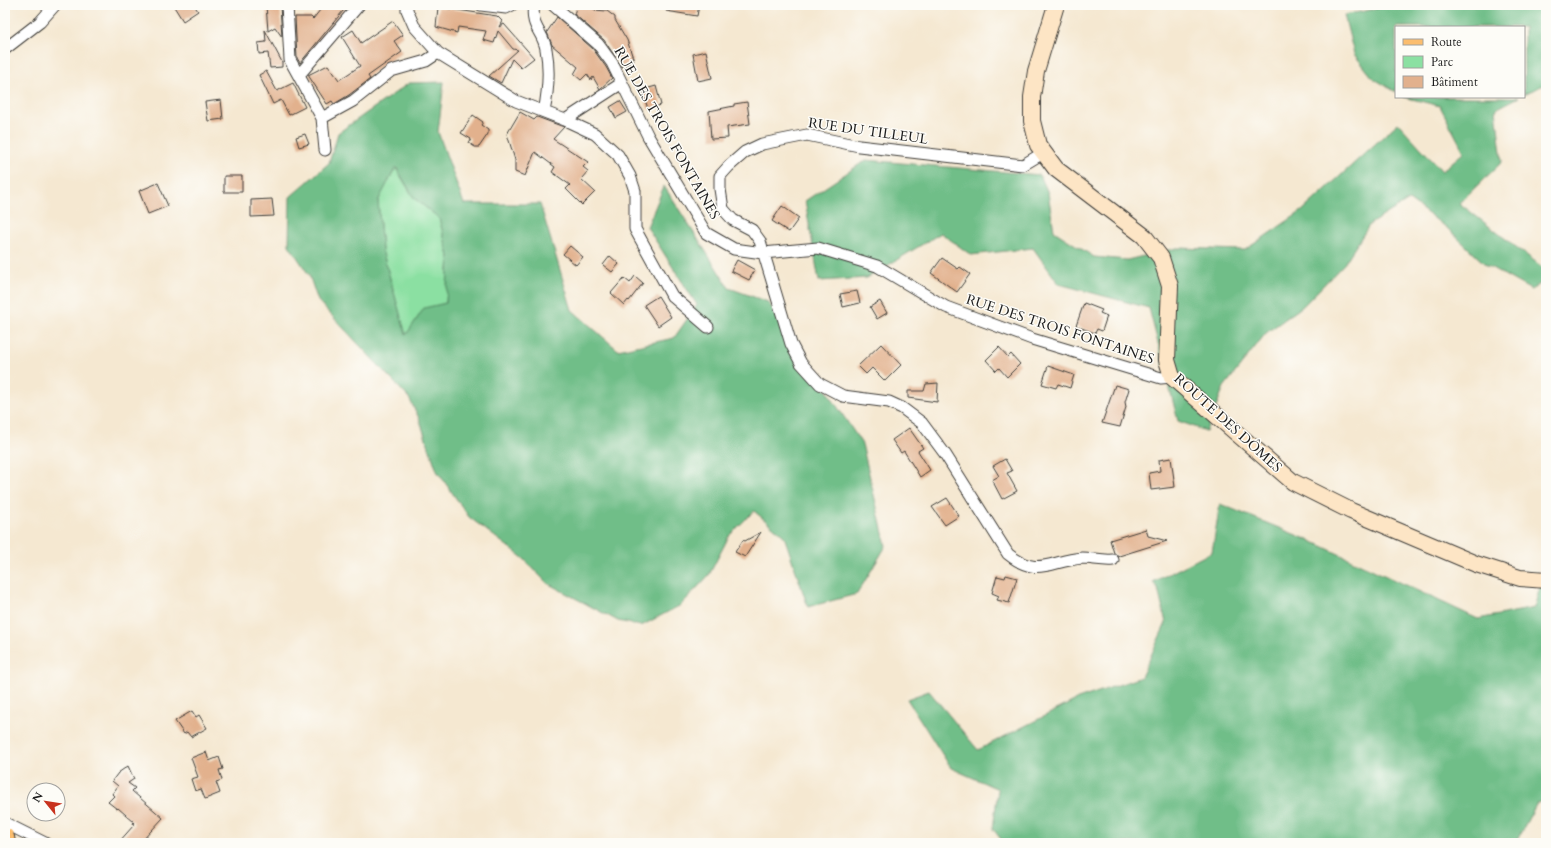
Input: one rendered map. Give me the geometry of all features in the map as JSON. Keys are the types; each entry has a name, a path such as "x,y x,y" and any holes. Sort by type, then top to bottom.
{"main road":[{"path":"5,837 6,843"}],"street":[{"path":"5,49 40,22 55,5"},
{"path":"287,5 290,60 294,70 299,75 322,118 325,150"},
{"path":"299,75 359,5"},
{"path":"407,5 414,26 438,53 516,101 566,120 595,134 618,155 630,176 635,191 636,229 642,242 672,296 708,327"},
{"path":"481,5 506,8 512,5"},
{"path":"534,5 534,23 546,48 548,66 548,94 544,112"},
{"name":"RUE DES TROIS FONTAINES","path":"553,5 598,44 612,63 648,136 706,233 734,250 763,253 818,248 840,254 878,266 953,310 1047,343 1161,378 1172,377"},
{"name":"ROUTE DES DÔMES","path":"1056,5 1036,71 1032,97 1032,121 1038,145 1056,169 1144,236 1161,258 1170,286 1167,360 1172,377 1294,482 1351,511 1476,564 1520,578 1546,580"},
{"path":"322,118 353,101 391,71 426,61 438,53"},
{"path":"566,120 622,83"},
{"name":"RUE DU TILLEUL","path":"1043,152 1023,165 859,146 807,135 762,144 745,152 728,166 720,176 720,189 723,209 733,220 752,230 760,241 791,344 801,363 820,384 843,396 888,402 902,408 922,423 945,454 1008,554 1019,563 1037,568 1082,558 1102,561 1113,560"},
{"path":"5,823 45,843"}],"green space":[{"path":"1395,5 1546,5 1546,84 1525,94 1525,26 1395,26 1395,91 1373,78 1354,54 1344,15"},
{"path":"444,82 438,132 464,204 540,204 572,310 618,350 674,338 697,305 647,227 664,186 729,288 768,302 862,444 886,546 857,594 808,607 784,536 754,511 729,536 709,575 681,605 641,626 618,621 547,583 523,558 469,517 437,471 419,418 409,398 318,301 309,275 289,245 290,197 329,163 338,133 409,83","holes":["396,167 414,198 439,218 449,256 446,303 424,308 406,335 382,250 378,201"]},
{"path":"1408,98 1517,98 1496,109 1502,162 1459,203 1546,270 1546,280 1531,290 1485,264 1446,227 1409,200 1370,224 1344,264 1303,306 1266,333 1224,387 1206,431 1178,421 1149,308 1059,284 1033,248 971,255 941,233 867,278 819,281 805,201 866,160 1040,175 1048,193 1054,231 1094,257 1127,260 1177,248 1245,250 1302,211 1398,123 1442,171 1464,152 1440,106"},
{"path":"395,167 414,198 439,218 449,256 446,303 424,309 406,336 382,250 378,201"},
{"path":"1220,504 1311,541 1478,619 1534,608 1546,566 1546,800 1537,803 1515,843 1004,843 993,829 998,789 951,768 907,699 929,691 978,750 1078,699 1141,677 1166,623 1158,589 1153,582 1212,552"}],"building":[{"path":"173,5 194,5 198,11 183,21"},
{"path":"266,5 280,5 282,37 275,27 268,31"},
{"path":"324,5 348,5 300,63 297,58 295,17 311,17 313,19"},
{"path":"577,5 596,5 594,10 607,11 615,17 615,20 627,40 634,61 622,67 604,40 574,14"},
{"path":"667,5 699,5 697,16 666,11"},
{"path":"438,7 497,16 502,21 499,27 504,24 534,58 521,68 512,59 501,83 489,76 518,50 513,49 498,31 494,43 483,40 486,31 458,27 457,33 436,27"},
{"path":"557,17 593,49 606,67 612,78 600,89 593,77 591,80 587,74 581,80 574,74 578,67 552,45 547,32"},
{"path":"393,21 403,35 394,41 402,52 368,76 370,79 349,95 334,104 332,101 327,104 308,75 328,65 339,80 360,66 342,37 353,30 361,43"},
{"path":"265,30 282,62 282,67 270,68 268,53 259,54 258,43 266,42"},
{"path":"706,51 712,78 698,81 693,54"},
{"path":"266,71 277,91 293,83 305,107 289,115 281,100 273,104 259,75"},
{"path":"656,86 661,105 648,109 642,90"},
{"path":"221,100 223,119 208,121 205,102"},
{"path":"620,101 627,112 616,118 610,107"},
{"path":"747,102 750,124 727,127 728,138 711,139 709,111"},
{"path":"520,112 534,120 537,117 564,127 553,139 588,162 583,167 588,171 581,179 595,192 582,205 566,189 570,185 552,172 555,167 535,152 525,176 515,172 515,160 507,134"},
{"path":"473,115 483,122 481,125 488,130 488,134 479,147 475,147 469,143 471,139 461,133"},
{"path":"305,134 309,144 299,147 296,137"},
{"path":"224,176 242,176 242,192 224,192"},
{"path":"158,183 168,206 148,214 139,191"},
{"path":"272,199 274,216 251,217 251,200"},
{"path":"782,206 799,218 789,232 772,221"},
{"path":"570,246 583,257 576,265 563,254"},
{"path":"610,256 619,264 612,272 603,265"},
{"path":"942,258 958,269 960,267 970,274 957,292 931,273"},
{"path":"737,260 755,270 749,280 731,271"},
{"path":"635,276 643,283 624,305 611,293 624,278 630,283"},
{"path":"857,291 860,303 843,307 840,294"},
{"path":"658,296 671,317 658,326 644,305"},
{"path":"880,301 887,313 877,319 870,307"},
{"path":"1084,303 1102,310 1100,313 1107,316 1102,331 1097,329 1095,333 1076,326"},
{"path":"881,344 901,365 885,381 872,368 866,374 858,366"},
{"path":"999,347 1008,357 1011,354 1020,364 1007,377 999,368 996,371 986,360"},
{"path":"1048,366 1074,375 1070,388 1058,384 1056,388 1042,384"},
{"path":"938,383 937,402 908,398 908,391 924,391 926,384"},
{"path":"1115,385 1129,389 1125,402 1126,407 1120,427 1102,423"},
{"path":"909,428 923,448 918,451 930,470 920,477 904,451 901,453 892,440"},
{"path":"1171,458 1175,487 1151,490 1149,473 1160,471 1159,460"},
{"path":"1005,459 1012,471 1007,473 1017,491 1002,499 992,480 999,476 993,466"},
{"path":"947,498 959,516 945,525 932,507"},
{"path":"1146,529 1148,536 1167,541 1119,556 1114,553 1110,540"},
{"path":"761,532 745,557 735,552 743,540 745,541"},
{"path":"1006,575 1017,578 1009,603 997,600 999,596 992,593 997,576 1005,578"},
{"path":"192,711 196,717 199,715 207,728 191,737 187,732 184,734 175,721"},
{"path":"206,752 209,761 219,757 223,769 219,770 222,780 216,782 220,793 205,799 201,789 195,791 191,779 198,777 191,758"},
{"path":"128,766 134,779 128,783 135,788 132,791 163,818 140,843 118,843 134,825 134,822 118,808 117,809 108,802 114,796 112,794 118,786 112,781 118,773"}]}
